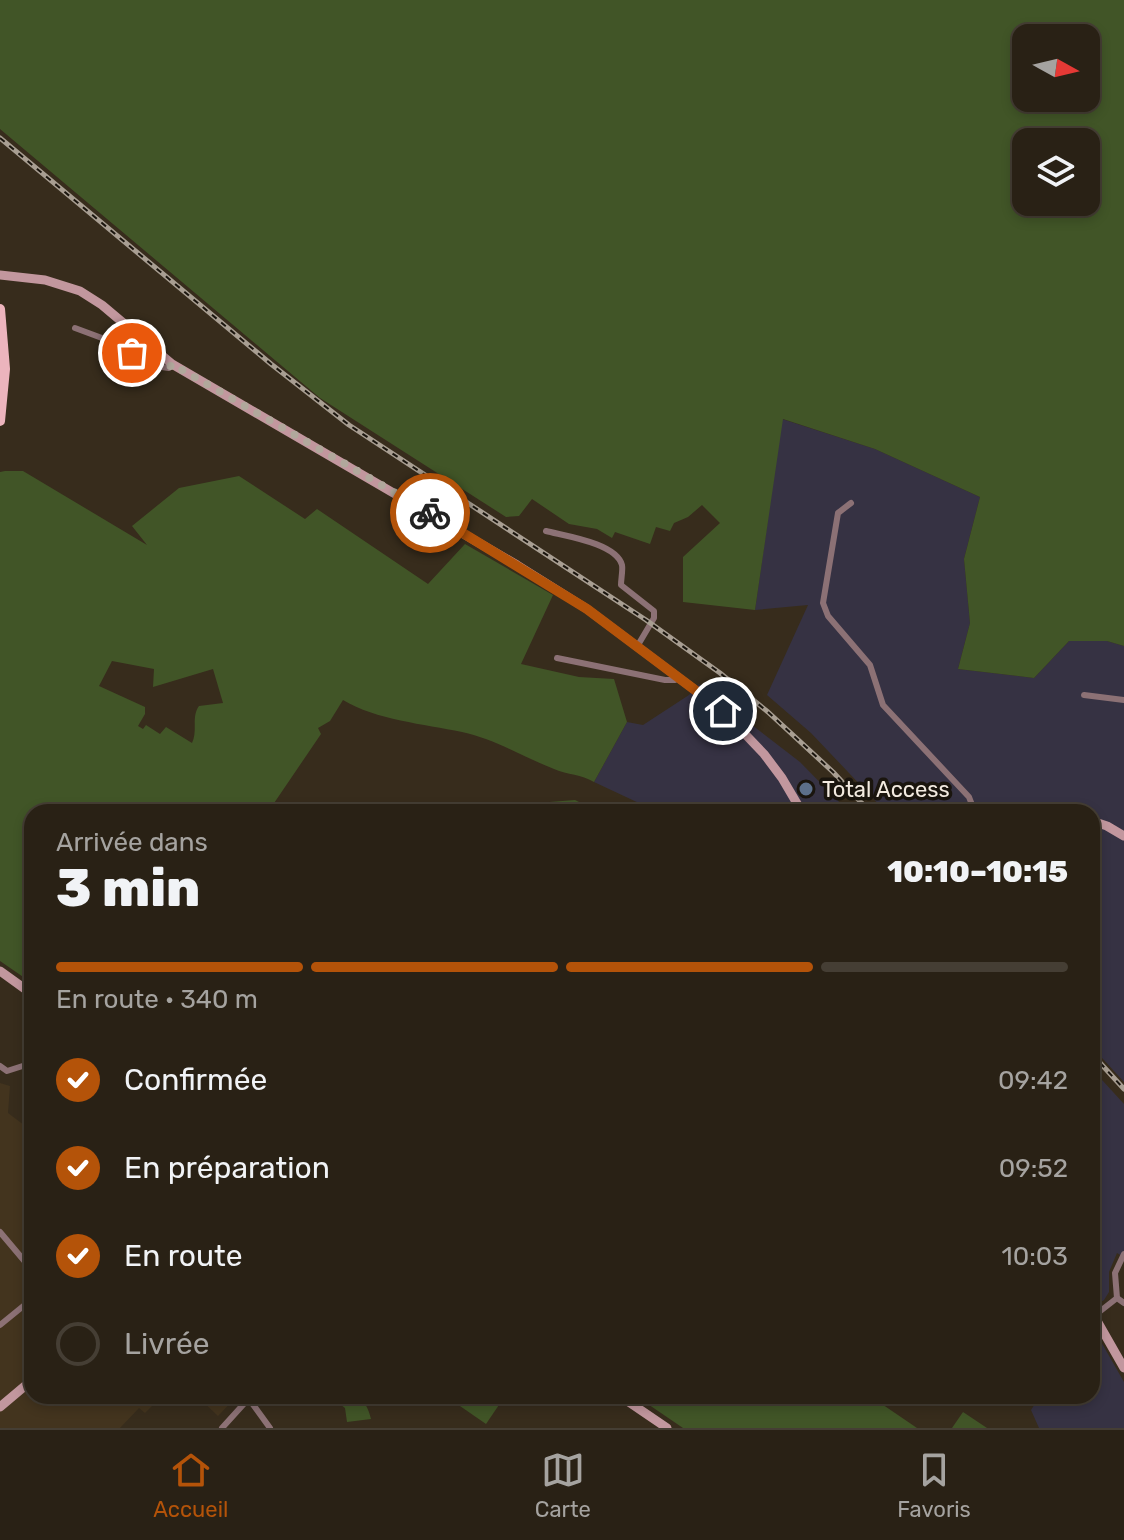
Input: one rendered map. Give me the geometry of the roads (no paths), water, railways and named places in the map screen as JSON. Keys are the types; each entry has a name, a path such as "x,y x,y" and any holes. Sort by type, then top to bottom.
{"main road":[{"path":"0,275 45,280 80,291 102,305 172,364 640,640 745,733 782,778 797,804"},
{"path":"0,309 5,369 0,421"},
{"path":"1100,824 1124,836"},
{"path":"0,971 24,988"},
{"path":"1100,1326 1124,1368"},
{"path":"0,1407 24,1387"},
{"path":"632,1404 667,1428"}],"street":[{"path":"75,328 110,341 154,366 169,368 172,364"},
{"path":"851,503 838,513 823,603 828,616 870,665 883,705 969,797 972,804"},
{"path":"546,531 590,541 614,554 622,565 621,585 654,611 654,618 640,640"},
{"path":"557,658 665,680 675,680 678,676"},
{"path":"1084,695 1124,700"},
{"path":"0,1066 7,1071 24,1066"},
{"path":"0,1232 24,1260"},
{"path":"1124,1254 1115,1273 1117,1298 1124,1303"},
{"path":"1100,1309 1117,1298"},
{"path":"0,1325 24,1306"},
{"path":"222,1428 244,1404"},
{"path":"254,1404 270,1428"}],"railway":[{"path":"0,138 271,364 349,425 646,620 720,673 768,712 863,804"},
{"path":"1100,1063 1124,1089"}],"place":[{"name":"Total Access","path":"806,789"}]}
